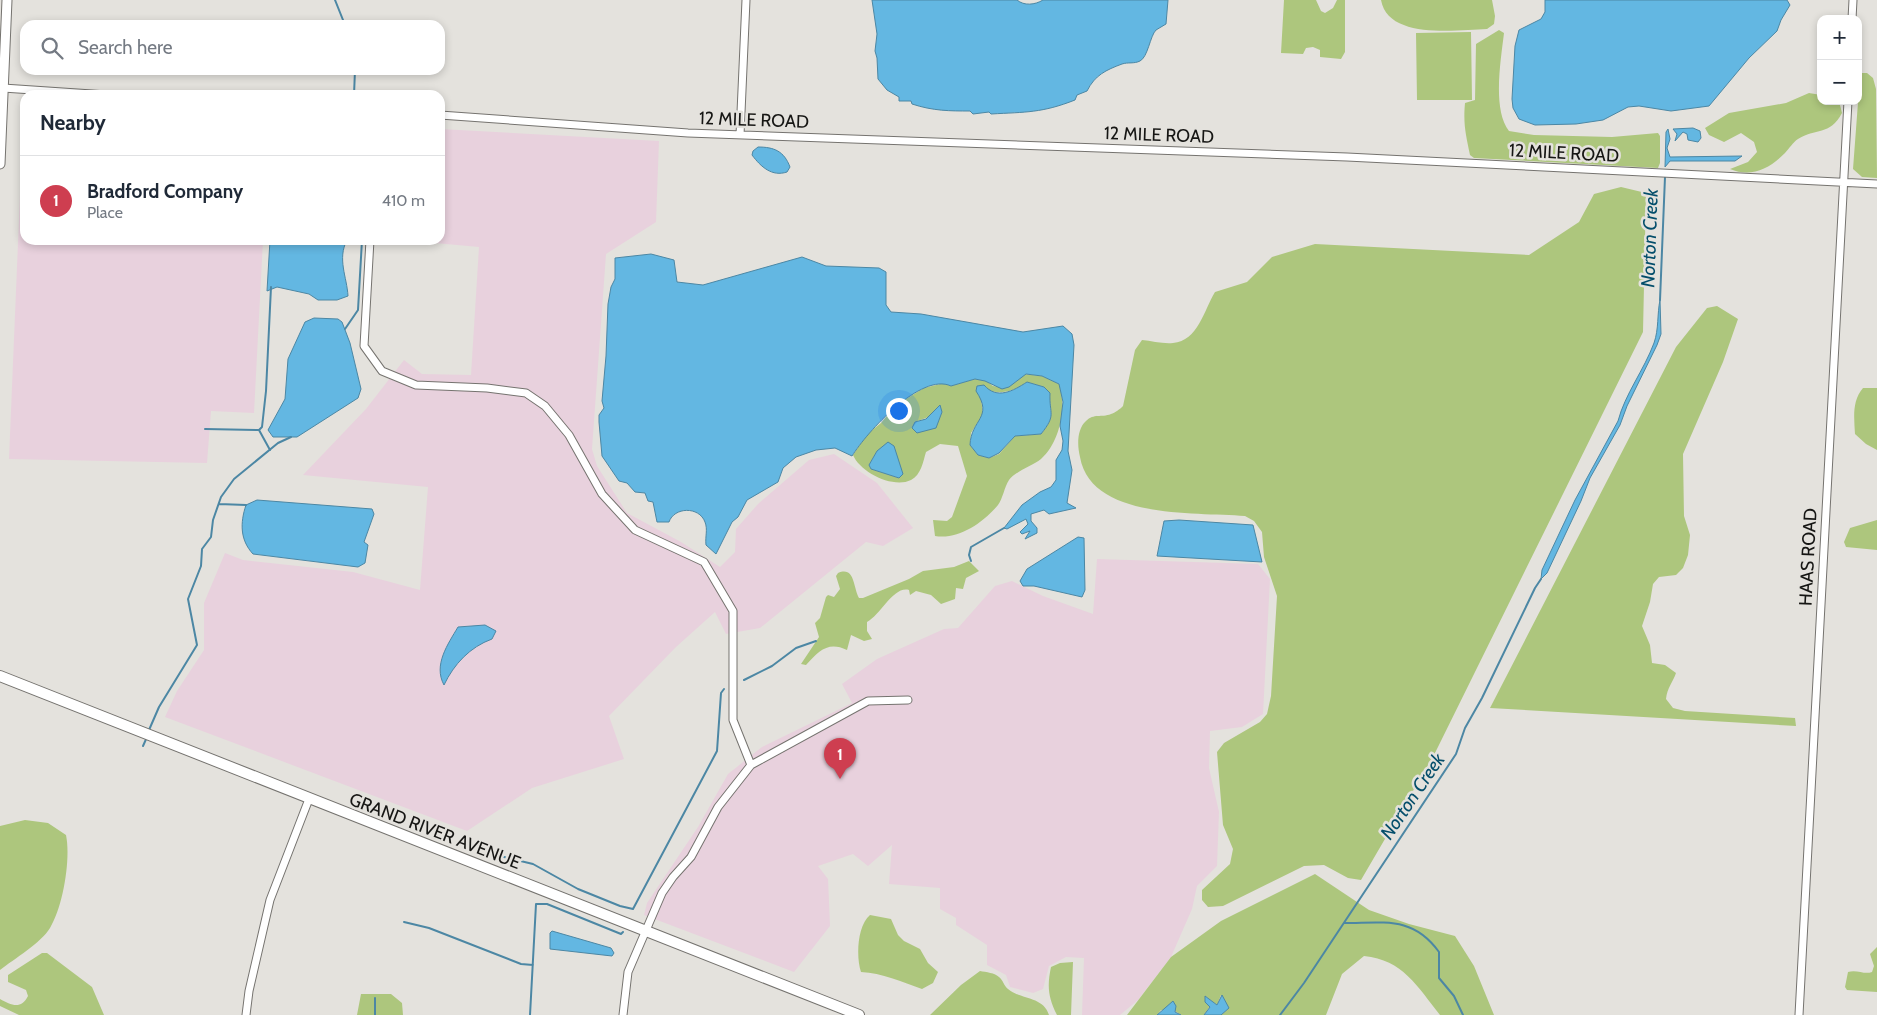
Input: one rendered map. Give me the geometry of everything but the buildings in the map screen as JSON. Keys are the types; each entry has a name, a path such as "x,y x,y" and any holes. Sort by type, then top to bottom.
{"main road":[{"name":"GRAND RIVER AVENUE","path":"0,676 859,1015"}],"street":[{"path":"0,164 7,0"},
{"path":"740,135 746,0"},
{"path":"1852,15 1853,0"},
{"path":"3,88 33,90"},
{"name":"HAAS ROAD","path":"1799,1015 1848,105"},
{"name":"12 MILE ROAD","path":"445,115 740,135 1346,156 1877,184"},
{"path":"370,245 364,346 382,371 416,386 487,388 526,393 545,406 569,435 602,494 635,530 704,562 733,610 733,720 751,765"},
{"path":"623,1015 628,972 662,893 691,857 718,807 751,765 868,701 908,700"},
{"path":"246,1015 249,990 270,900 309,798"}],"shaded area":[{"path":"445,129 659,141 656,222 606,254 592,449 597,466 627,513 681,542 720,567 735,552 736,529 758,504 809,460 834,454 877,483 913,528 883,546 866,542 760,628 726,634 715,612 676,647 609,716 624,759 532,788 467,831 165,717 177,691 204,650 204,603 225,553 243,560 353,572 420,590 428,487 303,475 366,409 404,360 422,374 471,375 479,247 445,244"},
{"path":"20,195 20,245 263,245 254,413 211,411 207,463 9,459"},
{"path":"1097,559 1258,564 1270,579 1263,714 1242,727 1210,731 1209,768 1219,812 1217,866 1197,886 1192,909 1171,957 1138,1000 1120,1015 1082,1015 1084,958 1066,957 1049,966 1043,989 1033,993 1010,987 1006,975 987,965 987,945 956,925 956,918 940,909 940,888 889,884 892,845 868,866 853,854 818,866 828,879 830,926 794,972 644,915 647,903 698,827 728,774 762,747 852,703 842,684 877,659 944,629 958,628 995,586 1012,581 1043,596 1093,614"}],"green space":[{"path":"1284,0 1316,0 1321,11 1325,13 1333,8 1337,0 1345,0 1345,52 1341,59 1320,57 1320,50 1313,47 1306,48 1303,54 1281,53"},
{"path":"1381,0 1492,0 1495,16 1494,24 1487,29 1459,31 1425,30 1410,27 1396,22 1386,13"},
{"path":"1499,30 1504,33 1499,97 1504,122 1509,131 1534,135 1612,137 1658,133 1660,136 1660,163 1658,168 1474,158 1470,155 1465,130 1464,111 1465,103 1475,100 1476,44"},
{"path":"1471,32 1472,100 1417,100 1416,33"},
{"path":"1862,73 1867,73 1873,78 1876,89 1877,178 1862,177 1853,169 1858,105 1862,105"},
{"path":"1809,93 1817,94 1817,105 1840,105 1842,113 1827,128 1798,139 1773,164 1745,173 1730,169 1748,162 1757,152 1754,142 1741,133 1724,142 1709,135 1705,128 1729,113 1786,103"},
{"path":"1621,187 1646,193 1643,332 1434,755 1361,880 1348,878 1324,865 1304,866 1223,906 1208,907 1202,900 1202,890 1230,864 1233,849 1223,825 1217,752 1224,743 1260,722 1267,714 1271,696 1277,596 1264,557 1262,532 1254,521 1245,516 1148,509 1124,502 1103,492 1088,477 1080,457 1078,438 1083,424 1092,417 1113,413 1123,406 1135,350 1142,340 1173,343 1189,337 1199,324 1215,292 1247,282 1272,257 1315,244 1529,255 1579,222 1594,194"},
{"path":"1717,306 1738,319 1723,362 1683,454 1684,516 1690,535 1688,555 1683,568 1676,575 1659,577 1653,584 1650,602 1642,626 1650,645 1652,663 1665,665 1676,673 1666,699 1673,708 1685,711 1795,718 1796,726 1490,708 1676,347 1707,308"},
{"path":"1023,374 1042,376 1059,384 1062,413 1057,434 1048,452 1041,459 1009,480 998,505 978,524 961,533 944,537 935,536 933,520 947,521 952,517 967,476 958,446 940,444 926,452 917,475 911,480 904,482 887,481 870,473 862,467 853,455 866,435 881,423 896,405 924,388 944,383 951,386 975,379 985,380 993,386 1000,387","holes":["1027,382 1044,387 1050,393 1051,418 1046,427 1041,434 1015,436 999,454 989,458 978,455 970,445 971,433 983,414 981,398 989,391 1009,391","942,412 936,427 925,428 915,422","894,446 899,478 871,469 869,465 877,451"]},
{"path":"1863,388 1877,388 1877,450 1866,444 1855,434 1855,404"},
{"path":"1877,520 1877,550 1846,547 1844,542 1850,528"},
{"path":"969,561 979,571 966,578 963,589 956,588 955,599 941,604 931,595 916,591 910,595 909,590 898,592 867,622 867,631 872,639 864,641 851,635 847,650 840,647 829,647 815,655 806,665 801,664 819,637 815,623 820,618 826,597 828,595 834,597 840,589 836,576 838,573 848,572 851,575 859,598 863,598 909,579 923,571 954,567"},
{"path":"25,820 48,823 66,835 67,869 65,883 55,919 46,934 0,970 0,826"},
{"path":"1315,874 1369,910 1409,924 1455,936 1474,966 1494,1015 1440,1015 1408,976 1399,969 1378,958 1364,956 1342,974 1326,1015 1221,1015 1229,1008 1221,995 1217,1005 1205,996 1206,1002 1210,1006 1204,1015 1181,1015 1175,1011 1161,1010 1157,1015 1127,1015 1171,957 1221,921"},
{"path":"870,915 891,919 898,935 904,941 920,949 928,963 938,972 933,983 922,989 884,976 861,972 858,958 860,934 862,926"},
{"path":"1877,947 1877,992 1847,990 1845,987 1848,972 1872,972 1874,966 1870,954"},
{"path":"42,953 47,953 92,987 104,1015 19,1015 0,1006 0,999 16,1005 25,1000 28,996 26,990 8,982 8,975"},
{"path":"1073,962 1071,1015 1057,1015 1049,991 1051,967 1060,963"},
{"path":"980,971 997,976 1008,989 1042,1004 1049,1015 930,1015 961,985"},
{"path":"361,994 391,994 402,1003 403,1015 357,1015"}],"water":[{"path":"872,0 1017,0 1030,4 1043,0 1168,0 1166,24 1154,33 1143,59 1138,62 1122,64 1106,71 1097,77 1087,91 1077,95 1075,100 1034,111 973,114 970,111 948,111 912,104 911,101 899,101 899,97 887,90 878,79 875,51 877,34"},
{"path":"1545,0 1787,0 1790,5 1777,31 1749,58 1709,106 1671,111 1639,106 1628,107 1603,120 1576,124 1535,125 1519,119 1513,108 1515,46 1519,30 1541,19 1545,12"},
{"path":"1693,128 1700,131 1701,138 1698,142 1688,140 1687,134 1683,132 1675,141 1677,134 1673,129"},
{"path":"1668,129 1670,139 1667,148 1670,157 1742,156 1735,161 1670,161 1665,167 1666,132"},
{"path":"758,147 774,149 785,157 790,167 787,172 776,173 763,167 752,155 753,151"},
{"path":"270,245 345,245 343,261 348,296 337,300 318,300 309,294 277,287 267,291"},
{"path":"651,254 674,260 677,282 703,285 802,257 826,266 879,268 886,272 886,305 891,312 921,314 1023,332 1063,326 1072,334 1074,345 1068,451 1072,470 1067,503 1076,508 1049,514 1044,510 1031,514 1031,521 1037,528 1037,533 1025,539 1030,531 1022,534 1020,532 1028,524 1026,519 1007,529 1004,528 1022,505 1040,492 1051,487 1056,480 1056,460 1062,450 1063,441 1060,426 1063,402 1059,384 1042,376 1026,374 1009,387 1002,389 985,381 975,379 951,386 939,384 925,388 910,396 882,420 852,456 835,448 816,450 796,457 783,468 778,482 747,500 738,517 732,522 716,554 706,545 706,525 698,513 687,510 681,511 676,513 669,522 657,522 653,502 648,501 645,493 635,492 627,483 619,481 602,456 599,422 599,415 604,408 602,401 608,304 611,287 615,279 615,258"},
{"path":"1660,300 1661,334 1657,345 1627,406 1620,425 1590,478 1547,573 1541,579 1542,570 1575,500 1618,421 1625,401 1650,353 1657,332"},
{"path":"314,318 338,319 342,322 350,343 361,389 358,398 297,437 273,437 268,430 285,399 288,359 305,322"},
{"path":"1027,382 1044,387 1050,393 1051,418 1046,427 1041,434 1015,436 999,453 989,458 978,455 970,445 971,436 983,407 976,391 977,386 984,385 989,390 1000,393 1011,391"},
{"path":"940,405 942,412 936,428 917,433 912,428 915,422 926,419"},
{"path":"888,442 894,446 903,474 899,478 871,469 869,465 877,451"},
{"path":"257,500 372,509 374,514 364,542 368,545 365,563 358,567 253,554 243,537 242,525 246,505"},
{"path":"1179,520 1253,525 1262,562 1157,556 1164,521"},
{"path":"1078,537 1084,538 1085,590 1082,597 1034,586 1023,586 1020,581 1027,569"},
{"path":"485,625 496,631 492,639 484,642 463,657 444,685 440,670 441,662 446,648 458,627"},
{"path":"552,931 611,948 614,953 612,956 550,949 550,933"},
{"path":"1222,995 1229,1008 1221,1015 1204,1015 1210,1007 1205,1002 1205,996 1217,1005"},
{"path":"1173,1001 1176,1006 1175,1012 1181,1015 1157,1015"}],"waterway":[{"path":"335,0 343,20"},
{"path":"354,90 355,75"},
{"name":"Norton Creek","path":"1660,300 1665,177"},
{"path":"345,329 358,310 362,245"},
{"path":"259,430 262,427 266,391 271,287"},
{"path":"205,429 259,430"},
{"path":"259,430 270,450"},
{"path":"149,730 159,707 197,645 188,599 201,566 202,549 211,537 213,520 221,497 234,479 278,443 291,437"},
{"path":"219,504 246,505"},
{"path":"971,561 969,555 971,547 1004,528"},
{"name":"Norton Creek","path":"1280,1015 1304,983 1456,754 1465,728 1482,698 1541,579"},
{"path":"744,680 772,666 796,648 816,641"},
{"path":"486,849 500,856 533,864 578,889 620,906 633,909 717,751 721,693 724,689"},
{"path":"143,746 147,737"},
{"path":"530,1015 536,904 547,904 621,934 623,932"},
{"path":"404,922 429,928 521,964 533,965"},
{"path":"1344,923 1397,924 1419,932 1439,952 1439,978 1454,996 1463,1015"},
{"path":"375,998 375,1015"}],"place":[{"name":"Bradford Company","path":"840,779"}]}
